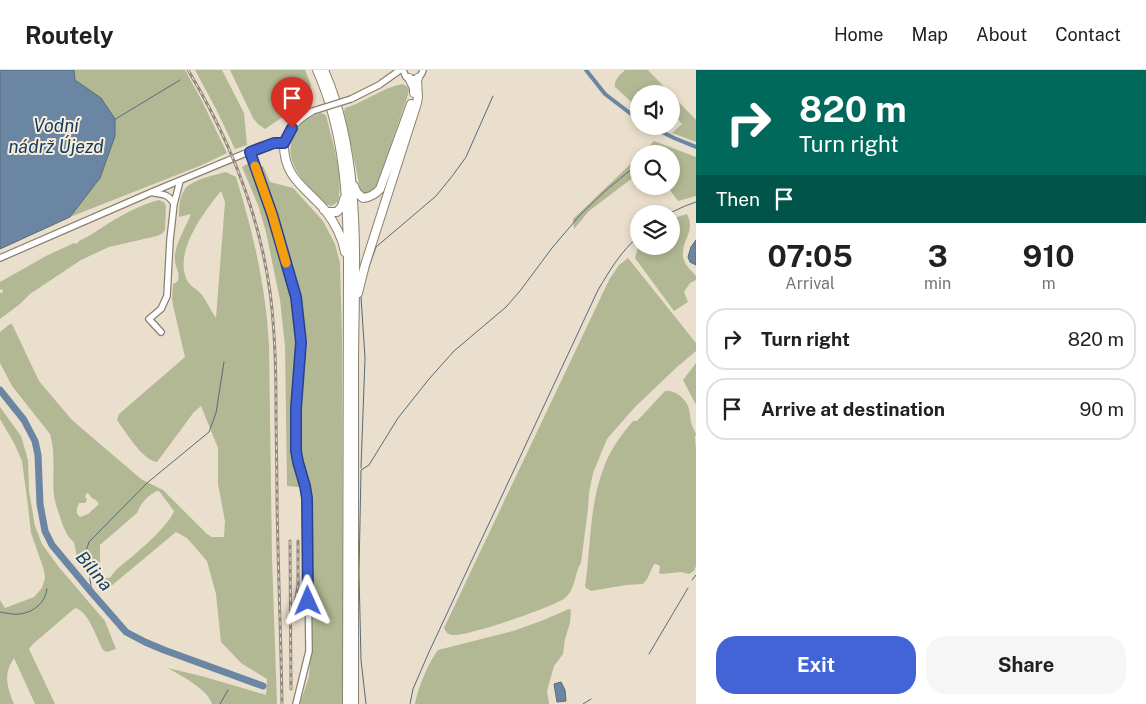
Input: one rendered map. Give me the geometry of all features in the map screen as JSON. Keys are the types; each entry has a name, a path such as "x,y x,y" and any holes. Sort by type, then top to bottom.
{"highway":[{"path":"317,70 327,97 346,166 353,201 354,332 350,686 347,704"},
{"path":"324,70 334,97 345,140 348,269 350,686 354,704"},
{"path":"346,166 357,193 363,198 377,193 414,97 414,88 404,73"},
{"path":"354,332 359,288 365,264 417,103 416,80 418,78"},
{"path":"284,143 284,153 289,170 299,185 334,223 341,237 348,269"},
{"path":"324,210 337,212 342,206 346,166"}],"street":[{"path":"0,258 250,152 274,143 284,143 292,128 313,111 351,99 400,74 404,73 415,79 418,78 423,70"},
{"path":"250,152 272,214 296,297 301,342 296,408 296,444 298,462 307,498 309,651 296,704"},
{"path":"161,332 149,320 161,309 167,296 174,204 180,181"},
{"path":"152,192 166,194 174,204"}],"green space":[{"path":"74,70 185,70 227,153 202,165 70,217 100,178 101,98 75,80"},
{"path":"195,70 222,70 244,113 247,145 235,149"},
{"path":"230,70 305,70 311,85 308,97 302,104 265,129 253,118"},
{"path":"625,70 648,70 662,85 630,85 630,101 615,87 616,79"},
{"path":"402,84 407,86 409,90 407,98 375,190 363,193 360,188 344,111 345,108"},
{"path":"680,103 696,120 696,142 677,135 680,135 680,126 682,124 680,122"},
{"path":"321,113 326,115 340,181 338,202 331,206 326,204 303,180 297,172 290,152 291,142 298,128 310,118"},
{"path":"654,141 664,145 650,145"},
{"path":"680,151 696,157 696,196 678,201 674,195 680,195"},
{"path":"247,164 263,166 270,182 293,188 323,221 335,244 340,263 343,704 300,704 309,676 311,650 307,488 287,486 285,346 280,300 266,232 258,205 242,167"},
{"path":"630,165 630,180 589,211 574,229 573,219"},
{"path":"226,172 236,177 258,260 265,302 269,345 272,558 277,704 212,704 200,688 168,668 266,695 267,679 241,663 221,642 216,594 207,561 187,538 176,532 110,587 81,567 74,542 63,526 55,500 53,449 50,434 12,386 0,363 0,332 12,324 39,381 72,420 141,479 163,490 207,534 212,537 224,537 225,521 218,484 218,448 201,406 194,412 157,462 146,457 140,451 117,420 119,414 185,357 172,299 173,284 178,281 175,261 176,250 191,214 179,217 180,203 183,192 188,186 204,178","holes":["221,191 225,202 216,318 202,295 187,280 184,256 193,232","159,491 174,511 172,516 157,534 118,568 110,578 103,577 100,564 100,545 137,513 140,506 153,493","87,493 89,494 99,504 88,514 80,517 77,514 77,509 79,503 85,503 87,500 85,496"]},
{"path":"159,200 164,202 166,206 165,230 163,233 109,247 81,260 30,294 0,319 0,293 3,291 2,289 0,290 0,282 46,256 74,243 77,244 127,213"},
{"path":"687,214 689,220 690,226 684,244 683,256 686,265 696,276 696,280 690,283 684,292 688,302 674,311 635,258 636,255 680,255 680,216"},
{"path":"628,258 696,343 696,351 634,408 607,439 593,473 581,563 569,594 545,608 509,621 474,631 449,634 444,628 609,280 619,265"},
{"path":"696,363 696,405 683,380"},
{"path":"665,391 676,393 684,400 688,406 691,424 696,434 696,566 694,571 689,574 681,572 662,574 659,573 660,566 654,564 643,584 591,591 585,586 591,526 599,481 606,461 620,437 633,421 637,421"},
{"path":"0,407 21,436 28,460 29,491 35,526 42,544 58,566 105,621 116,649 107,652 103,650 88,619 80,610 75,608 33,644 29,649 55,704 35,704 14,658 8,670 7,681 14,704 0,704 0,600 5,608 34,597 42,588 45,578 31,533 22,461 0,419"},
{"path":"569,609 571,610 570,623 563,654 554,666 547,691 549,704 415,704 424,676 438,650 513,631"}],"water":[{"name":"Vodní nádrž Újezd","path":"0,70 74,70 75,80 101,98 115,119 115,136 100,178 70,217 0,249"},
{"path":"696,240 696,265 690,262 688,257 691,247"},
{"path":"561,682 565,690 566,701 557,702 554,684"}],"waterway":[{"path":"586,70 605,94 630,113"},
{"path":"114,120 180,80"},
{"path":"368,270 376,247 436,196 466,157 493,96"},
{"path":"668,135 696,147"},
{"path":"366,704 361,660 359,573 361,470 369,465 398,418 454,351 506,307 580,215 630,170"},
{"path":"680,208 696,202"},
{"path":"410,704 413,689 429,652 598,290 621,254 630,245"},
{"path":"361,468 365,358 362,293"},
{"path":"92,593 86,551 89,542 147,483 209,432 216,413 224,362"},
{"name":"Bílina","path":"0,390 24,420 35,441 38,455 40,504 45,531 52,545 126,632 164,650 263,686"},
{"path":"692,580 696,575"},
{"path":"649,654 688,588"},
{"path":"0,612 18,614 30,611 41,603 47,589"},
{"path":"220,704 228,690"},
{"path":"583,704 591,699"}],"railway":[{"path":"188,70 217,122 240,177 258,234 270,292 275,363 282,704"},
{"path":"290,541 291,689"},
{"path":"295,605 298,585 298,541"}],"slow traffic":[{"path":"255,166 272,214 286,263"}],"route":[{"path":"292,128 284,143 274,143 250,152 272,214 296,297 301,342 296,408 296,451 307,498 308,601"}]}
